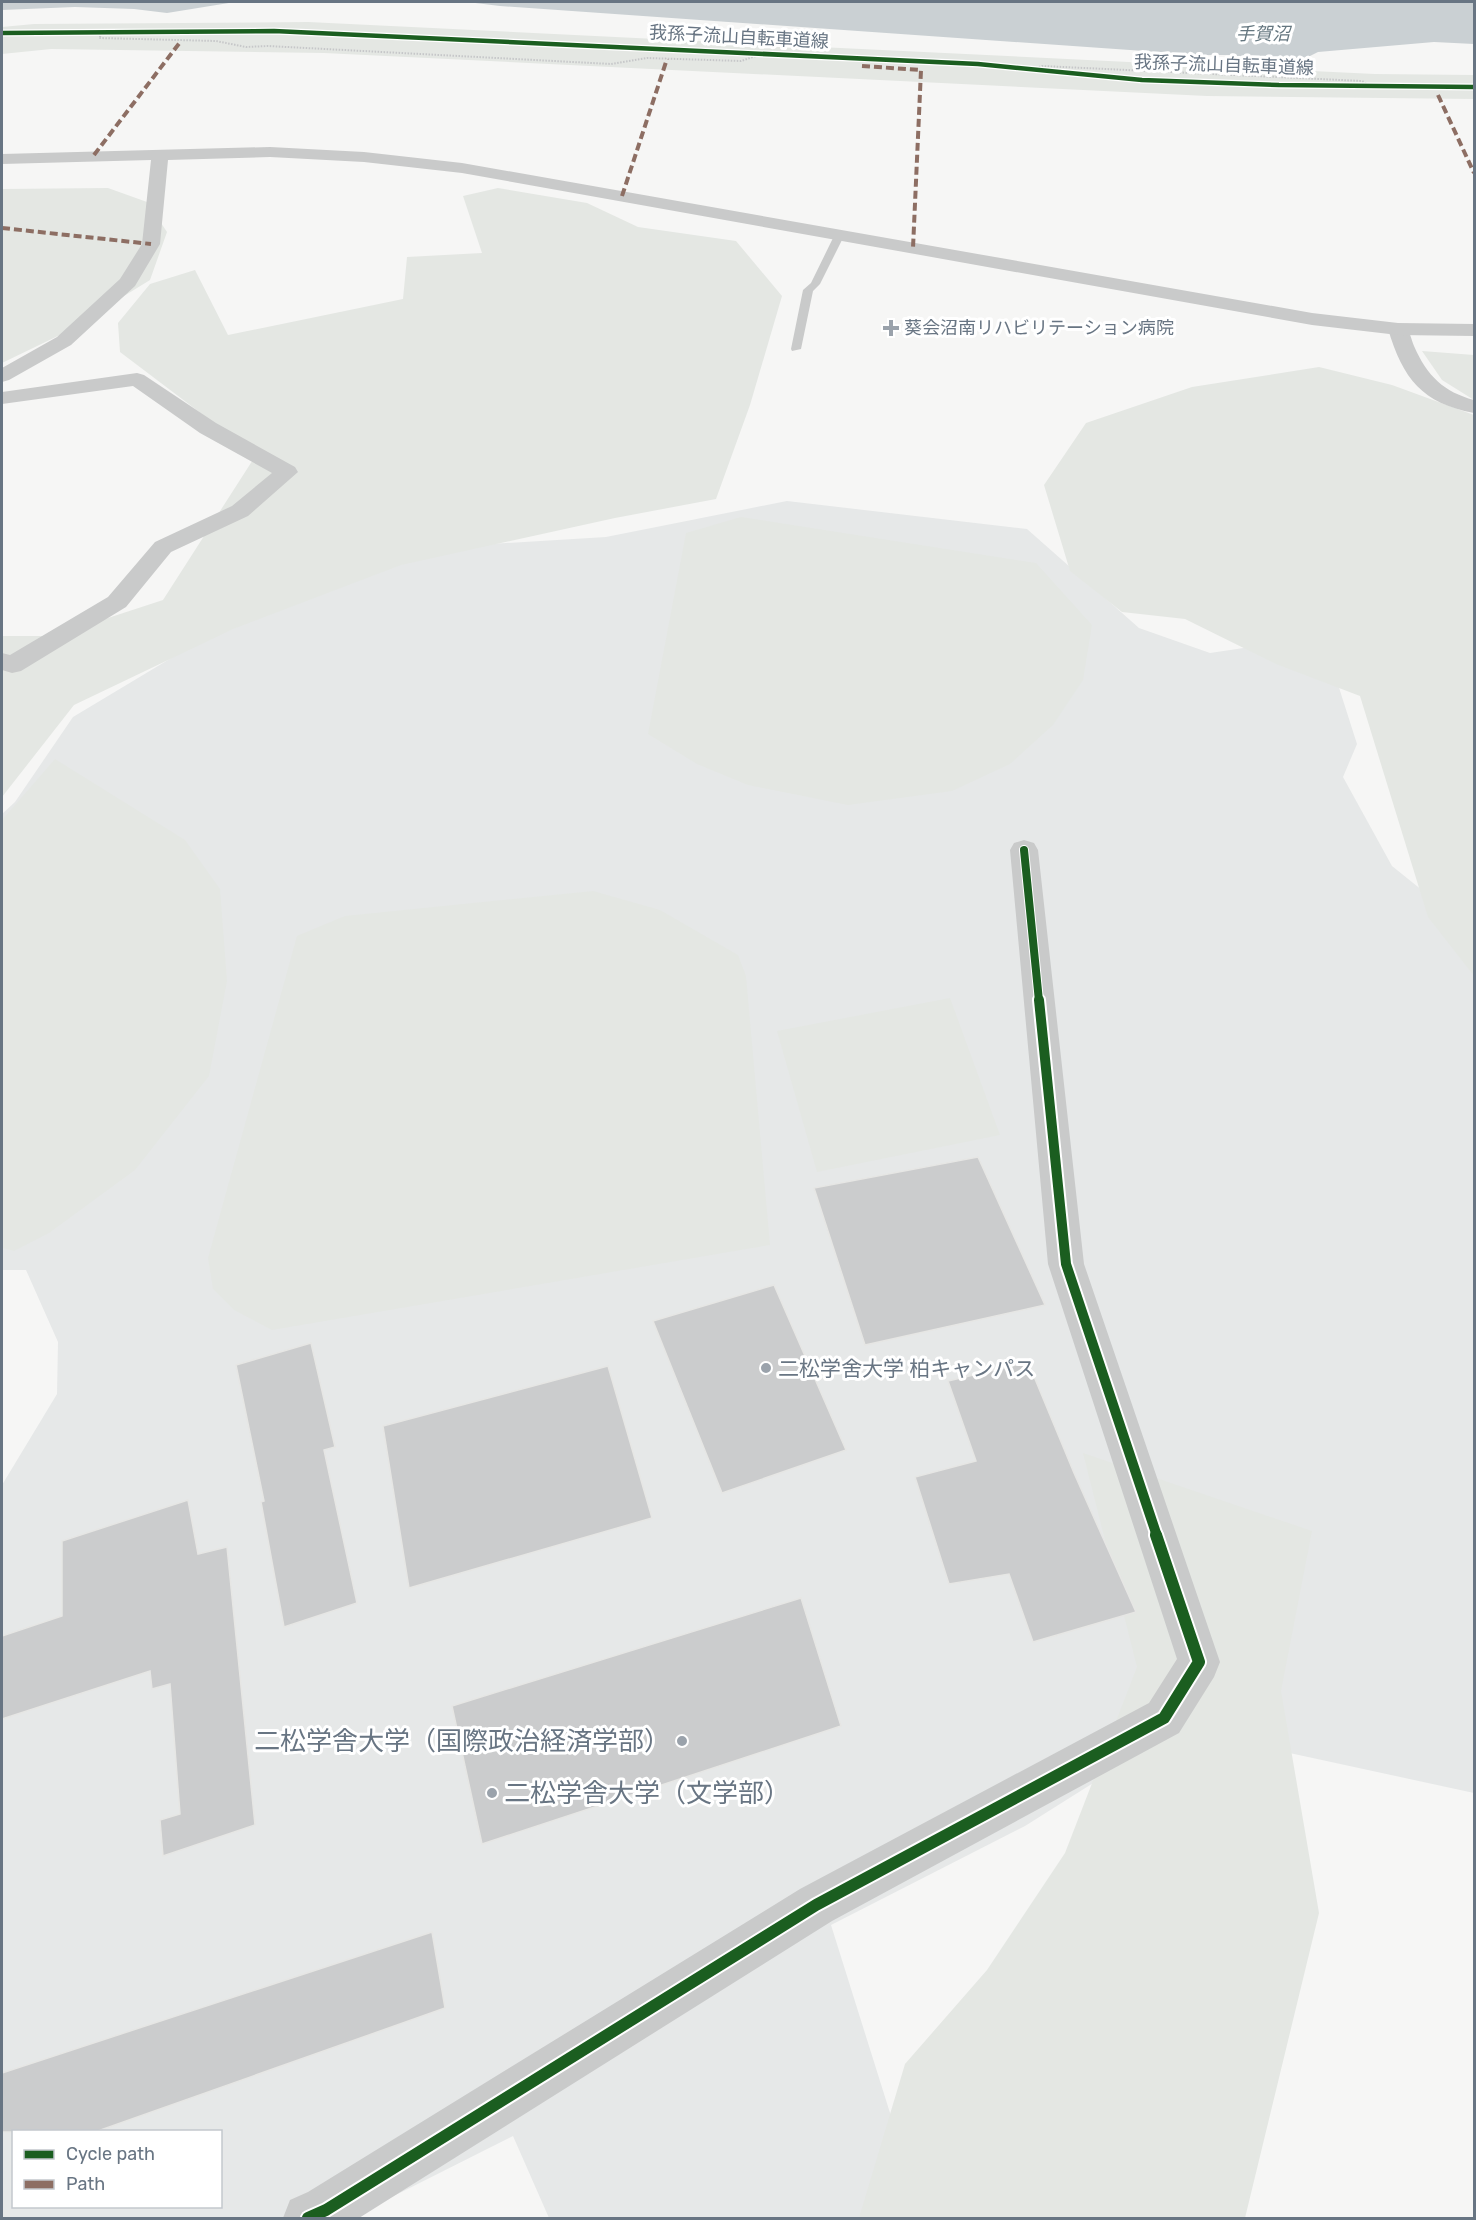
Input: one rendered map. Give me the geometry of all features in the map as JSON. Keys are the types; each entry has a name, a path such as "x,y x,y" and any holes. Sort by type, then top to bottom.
{"street":[{"path":"2,159 270,152 364,157 462,168 1312,319 1398,329 1474,330"},
{"path":"2,376 64,341 128,282 151,244 160,154"},
{"path":"1398,329 1404,348 1421,376 1437,393 1474,407"},
{"path":"2,398 137,379 208,428 287,472 240,511 163,548 117,602 12,665 2,661"},
{"path":"308,2218 326,2210 816,1905 1164,1718 1199,1662 1066,1264 1024,850"}],"lane":[{"path":"796,349 808,290 815,284 839,236"}],"path":[{"path":"93,31 211,30"},
{"path":"104,31 99,38 216,41 246,47 268,46 611,64 649,58 757,59 762,54"}],"shaded area":[{"path":"308,22 1375,74 1474,75 1474,99 1207,96 324,53 51,49 2,54 2,27 34,24"},
{"path":"108,188 147,202 167,232 150,280 64,333 2,363 2,189"},
{"path":"498,188 587,203 638,227 736,241 782,296 750,405 716,499 615,518 401,565 233,629 74,705 2,797 2,636 53,636 163,600 256,455 120,352 118,323 150,284 195,270 228,335 403,299 407,257 482,253 463,196"},
{"path":"1422,351 1474,355 1474,400 1442,380"},
{"path":"1319,367 1392,385 1474,415 1474,976 1428,917 1360,696 1276,664 1185,619 1122,612 1070,571 1044,485 1086,423 1192,387"},
{"name":"二松学舍大学 柏キャンパス","path":"787,501 1027,529 1139,628 1210,653 1303,639 1326,647 1357,744 1343,777 1392,866 1474,932 1474,1793 1179,1729 1025,1826 831,1925 923,2218 549,2218 513,2136 350,2218 2,2218 2,1485 57,1394 58,1342 26,1270 2,1270 2,814 15,802 73,717 253,609 425,548 606,537"},
{"path":"741,517 1036,563 1092,625 1083,680 1053,725 1010,764 952,791 848,805 748,785 697,764 648,734 686,533"},
{"path":"55,759 185,840 220,889 227,981 209,1076 135,1170 49,1233 14,1251 2,1248 2,820"},
{"path":"593,891 660,910 738,955 746,976 770,1245 272,1330 234,1310 213,1289 208,1258 297,936 345,916"},
{"path":"950,998 1000,1135 817,1172 777,1031"},
{"path":"1083,1453 1312,1531 1281,1691 1319,1913 1245,2218 859,2218 905,2064 987,1970 1065,1853 1137,1667"}],"water":[{"path":"2,2 235,2 167,13 134,9 75,7 2,10"},
{"name":"手賀沼","path":"467,2 1474,2 1474,44 1434,42 1318,52 1284,69 1248,67 1231,55 1201,55"}],"building":[{"path":"978,1157 1045,1305 865,1345 814,1188"},
{"path":"774,1285 846,1450 722,1493 653,1321"},
{"path":"311,1343 335,1447 324,1450 357,1603 284,1627 261,1502 264,1501 236,1365"},
{"path":"1028,1362 1136,1612 1033,1642 1009,1574 949,1584 915,1477 976,1461 948,1381"},
{"path":"608,1366 652,1518 409,1588 383,1426"},
{"path":"188,1500 198,1554 227,1547 255,1825 163,1856 160,1820 180,1814 170,1684 152,1689 150,1671 2,1719 2,1636 62,1616 62,1541"},
{"path":"801,1598 841,1726 482,1844 452,1706"},
{"path":"432,1932 445,2008 101,2130 2,2132 2,2073"}],"marked path":[{"path":"94,155 181,41"},
{"path":"622,196 667,59"},
{"path":"862,66 921,70 913,248"},
{"path":"1438,95 1474,173"},
{"path":"2,228 151,244"}],"cycle path":[{"name":"我孫子流山自転車道線","path":"2,33 274,31 978,64 1142,80 1279,85 1474,87"},
{"path":"308,2218 326,2210 816,1905 1164,1718 1199,1662 1066,1264 1024,850"}],"place":[{"name":"葵会沼南リハビリテーション病院","path":"891,328"},
{"name":"二松学舍大学 柏キャンパス","path":"766,1368"},
{"name":"二松学舎大学（国際政治経済学部）","path":"682,1741"},
{"name":"二松学舎大学（文学部）","path":"492,1793"}]}
